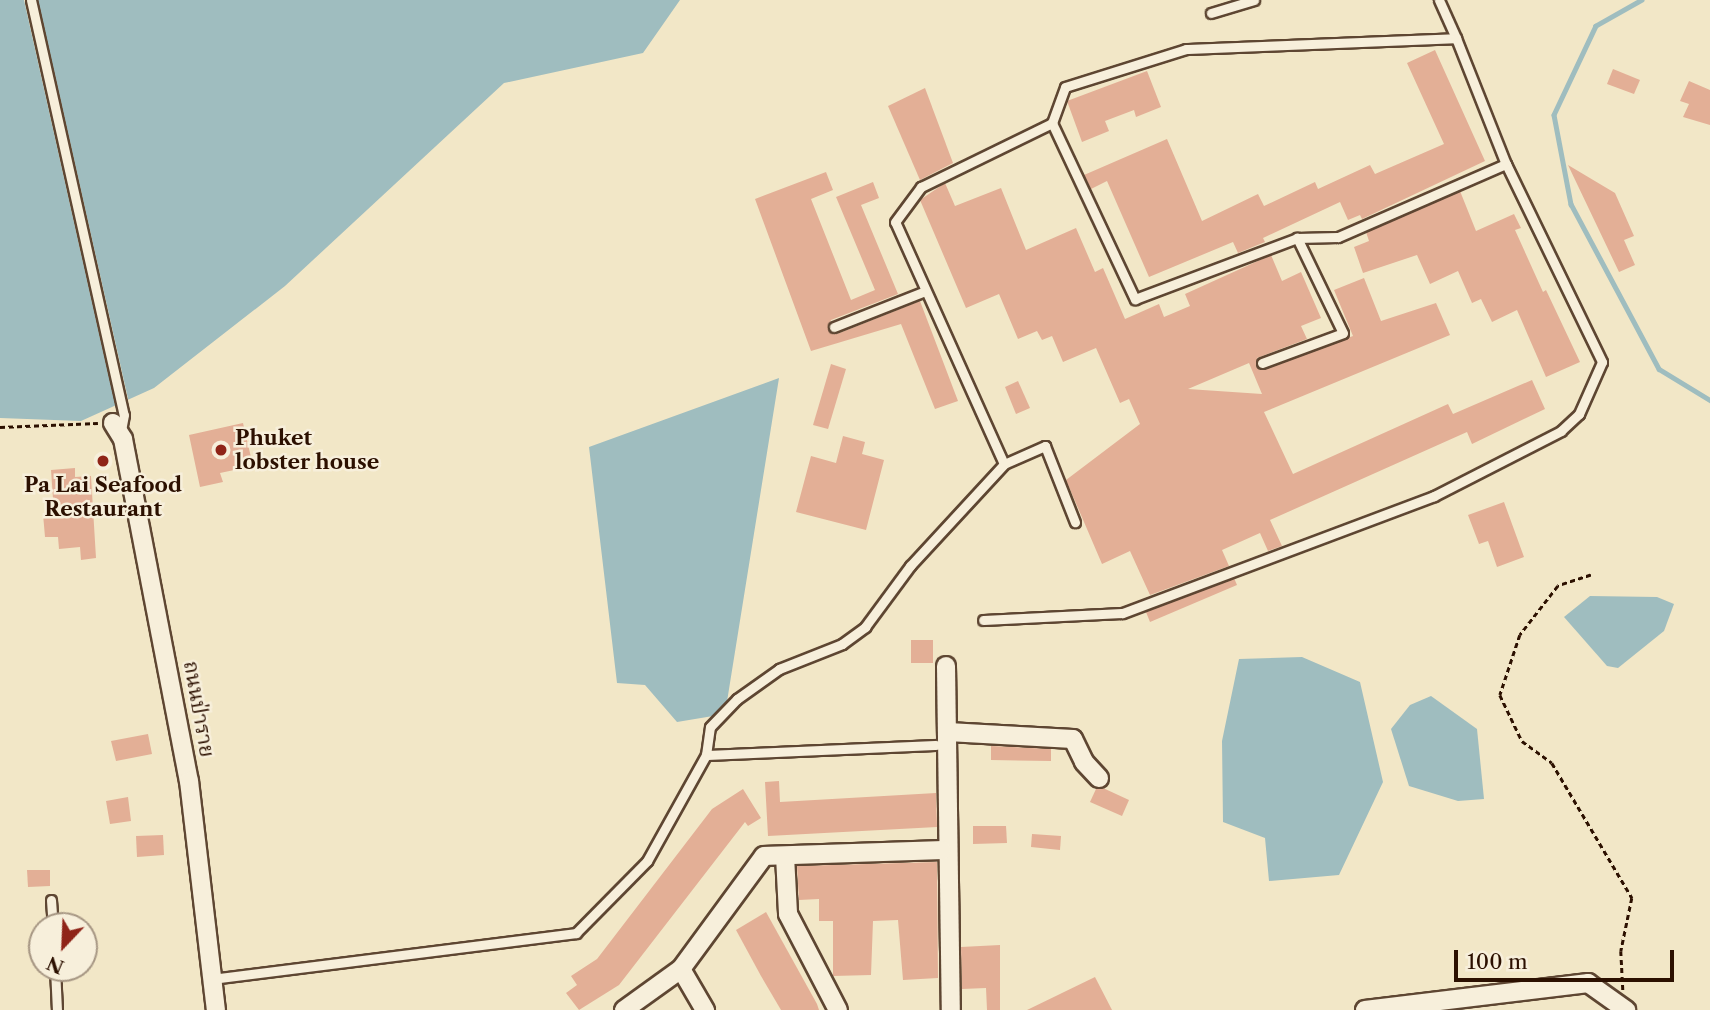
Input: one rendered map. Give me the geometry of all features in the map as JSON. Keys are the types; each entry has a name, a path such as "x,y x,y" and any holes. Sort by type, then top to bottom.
{"street":[{"name":"ถนนป่าราย","path":"117,427 189,781 216,1010"},
{"path":"946,666 942,738 951,1010"},
{"path":"942,738 1064,736 1077,744 1084,762 1099,778"},
{"path":"624,1010 681,969 764,856 942,850"},
{"path":"785,856 788,914 838,1010"},
{"path":"681,969 705,1010"},
{"path":"1365,1010 1588,983 1625,1009"}],"lane":[{"path":"30,0 124,415 117,427"},
{"path":"1211,13 1254,0"},
{"path":"983,620 1122,612 1434,496 1561,431 1579,414 1602,362 1506,164 1457,38 1438,0"},
{"path":"1004,464 923,292 895,222 921,187 1052,123 1065,87 1186,49 1457,38"},
{"path":"1052,123 1135,299 1297,238 1338,237 1506,164"},
{"path":"1262,363 1343,333 1297,238"},
{"path":"834,327 923,292"},
{"path":"212,979 576,933 646,861 706,755 710,727 737,699 779,669 842,644 865,627 910,566 1004,464 1045,446 1075,522"},
{"path":"706,755 942,738"},
{"path":"51,900 52,912"},
{"path":"56,982 57,1010"}],"path":[{"path":"0,427 117,427"},
{"path":"1591,575 1558,586 1520,635 1500,695 1522,741 1552,763 1632,898 1622,951 1625,1009"}],"water":[{"path":"0,0 680,0 643,53 504,83 285,286 154,388 81,421 0,418"},
{"path":"779,378 725,714 677,722 645,685 617,683 589,447"},
{"path":"1590,596 1657,597 1674,604 1664,631 1618,668 1607,666 1564,617"},
{"path":"1302,657 1360,682 1383,782 1339,875 1269,881 1265,838 1223,822 1222,741 1239,659"},
{"path":"1431,696 1477,729 1484,799 1458,801 1409,786 1391,729 1410,705"}],"pier":[{"path":"24,0 38,0 129,403 116,409"}],"building":[{"path":"1435,50 1485,161 1362,219 1360,215 1348,220 1340,202 1263,238 1265,242 1238,253 1233,242 1149,277 1107,181 1091,189 1084,175 1167,139 1202,221 1258,194 1264,206 1315,182 1318,189 1370,165 1375,174 1444,144 1407,63"},
{"path":"1613,69 1640,80 1634,94 1607,84"},
{"path":"1147,71 1161,107 1136,117 1134,110 1105,121 1109,131 1082,142 1067,101"},
{"path":"1689,81 1710,90 1710,125 1683,117 1689,104 1680,101"},
{"path":"925,88 953,163 920,180 888,106"},
{"path":"1568,165 1615,193 1634,236 1624,240 1635,265 1619,272"},
{"path":"826,172 833,190 811,199 851,300 875,290 836,197 873,182 879,198 861,205 898,294 831,320 828,330 837,334 920,301 958,401 935,409 901,324 811,351 755,199"},
{"path":"945,183 955,206 1001,188 1026,250 1076,228 1095,272 1103,268 1125,319 1159,304 1164,317 1190,306 1185,294 1271,255 1282,281 1301,272 1321,318 1301,326 1307,339 1257,358 1260,370 1353,336 1334,290 1364,278 1381,321 1436,303 1450,335 1264,412 1293,474 1448,404 1453,414 1532,380 1545,409 1472,444 1467,432 1270,520 1282,546 1268,551 1260,533 1222,550 1229,566 1150,595 1130,551 1102,564 1066,480 1140,424 1129,399 1120,403 1096,348 1063,362 1052,336 1042,340 1037,331 1018,339 999,294 966,308 920,200","holes":["1249,363 1262,394 1188,389"]},
{"path":"1460,191 1476,231 1514,214 1521,228 1515,230 1543,292 1546,290 1580,362 1546,377 1517,310 1492,322 1481,299 1472,303 1458,271 1430,284 1417,255 1363,273 1354,247 1369,241 1366,232"},
{"path":"831,364 846,369 828,429 813,425"},
{"path":"1018,381 1030,408 1016,414 1005,387"},
{"name":"Phuket lobster house","path":"243,423 253,466 220,473 223,482 200,487 189,435"},
{"path":"843,436 865,442 862,454 884,460 866,530 796,512 811,456 836,463"},
{"path":"75,468 75,477 91,476 96,558 81,560 80,547 59,549 58,537 45,537 43,514 54,513 51,470"},
{"path":"1504,502 1524,557 1497,567 1488,541 1479,544 1468,515"},
{"path":"1234,578 1237,585 1150,622 1146,612"},
{"path":"911,640 933,640 933,663 911,663"},
{"path":"148,734 152,754 116,761 111,741"},
{"path":"991,746 1051,749 1051,761 991,760"},
{"path":"779,781 780,802 936,793 937,827 768,836 765,782"},
{"path":"1103,788 1129,800 1122,816 1090,802 1096,789"},
{"path":"743,789 761,818 748,826 745,822 619,985 579,1010 566,993 577,985 571,976 597,959 712,809"},
{"path":"128,797 131,821 110,824 106,801"},
{"path":"973,826 1006,826 1007,843 973,844"},
{"path":"1032,834 1061,836 1060,850 1031,847"},
{"path":"163,835 164,855 137,857 136,836"},
{"path":"937,862 938,978 903,980 898,920 873,921 871,975 833,976 833,921 819,921 819,899 799,900 797,866"},
{"path":"27,870 50,870 50,886 28,887"},
{"path":"766,912 819,1010 781,1010 736,930"},
{"path":"1000,945 1000,1010 987,1010 986,988 962,989 961,947"},
{"path":"1095,977 1112,1010 1027,1010"}],"waterway":[{"path":"1642,0 1596,26 1554,115 1571,204 1659,369 1710,400"}],"place":[{"name":"Phuket lobster house","path":"221,450"},
{"name":"Pa Lai Seafood Restaurant","path":"103,461"}]}
